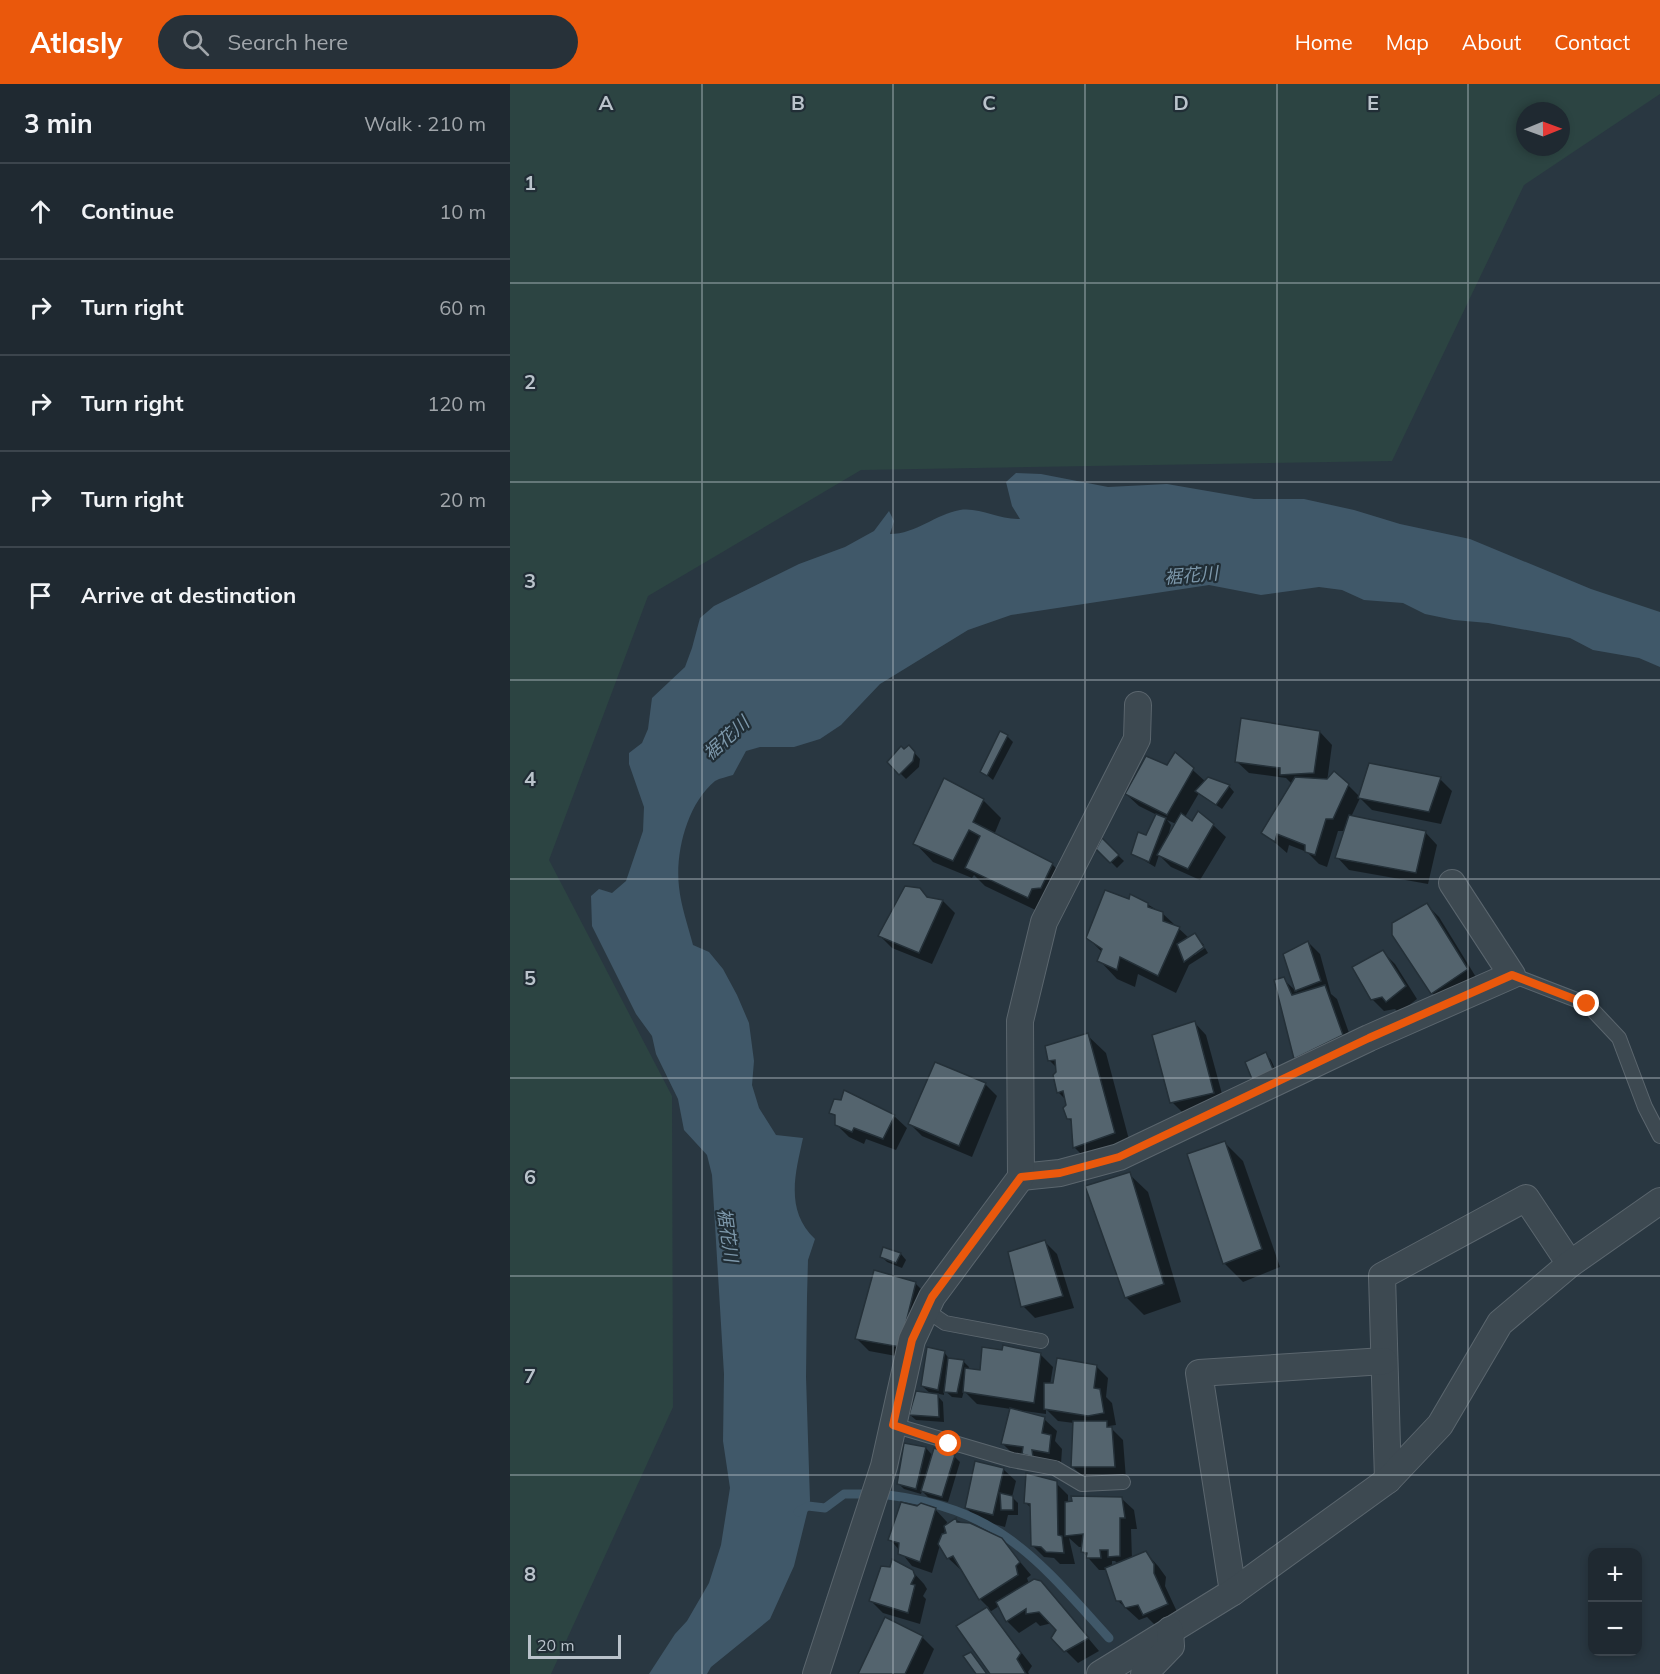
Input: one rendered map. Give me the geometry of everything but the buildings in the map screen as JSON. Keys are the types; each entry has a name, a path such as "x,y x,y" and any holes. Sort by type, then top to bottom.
{"street":[{"path":"816,1674 884,1466 912,1340 932,1297 1021,1177 1020,1021 1044,922 1137,739 1138,705"},
{"path":"1021,1177 1060,1173 1119,1157 1369,1038 1512,975 1452,883"},
{"path":"1388,1479 1382,1276 1526,1198 1570,1264"},
{"path":"1100,1674 1233,1592 1293,1560 1388,1479 1440,1425 1500,1323 1570,1264 1660,1201"},
{"path":"1233,1592 1199,1372 1384,1361"},
{"path":"1144,1674 1171,1646 1170,1630"}],"lane":[{"path":"1512,975 1587,1004 1619,1038 1645,1107 1660,1136"},
{"path":"926,1310 945,1323 1041,1341"},
{"path":"893,1425 981,1452 1055,1468 1082,1484 1123,1482"}],"green space":[{"path":"510,84 1660,84 1660,94 1570,154 1570,102 1516,102 1516,156 1567,156 1524,185 1392,461 861,470 648,596 549,860 672,1096 673,1407 551,1674 510,1674"}],"water":[{"name":"裾花川","path":"1016,473 1041,474 1108,487 1167,484 1254,499 1304,499 1354,510 1400,524 1470,539 1591,589 1660,612 1660,667 1639,658 1593,650 1570,638 1425,614 1403,603 1364,600 1342,590 1319,587 1261,595 1209,585 1011,615 968,630 880,684 841,725 820,739 794,747 760,747 746,751 733,775 715,781 697,802 685,830 679,859 679,887 693,945 709,952 723,969 749,1023 754,1061 752,1085 759,1108 776,1135 803,1138 795,1179 796,1204 799,1216 815,1239 808,1260 807,1297 806,1377 810,1501 794,1566 770,1619 711,1667 707,1674 649,1674 675,1634 687,1621 709,1583 721,1545 730,1488 723,1441 724,1374 712,1175 707,1155 684,1130 678,1099 656,1054 652,1036 636,1014 592,926 591,896 599,889 612,893 626,881 643,831 644,807 629,764 629,753 642,743 648,729 652,698 685,667 700,618 714,606 799,564 845,547 874,531 889,511 894,521 890,534 909,531 943,515 960,510 975,510 1005,518 1020,519 1012,506 1006,482"}],"waterway":[{"path":"798,1512 808,1506 825,1508 844,1494 865,1494"},
{"path":"888,1495 927,1502 960,1512 1014,1542 1060,1585 1109,1638"}],"route":[{"path":"949,1444 893,1425 912,1340 932,1297 1021,1177 1060,1173 1119,1157 1244,1100 1369,1038 1512,975 1587,1004"}]}
